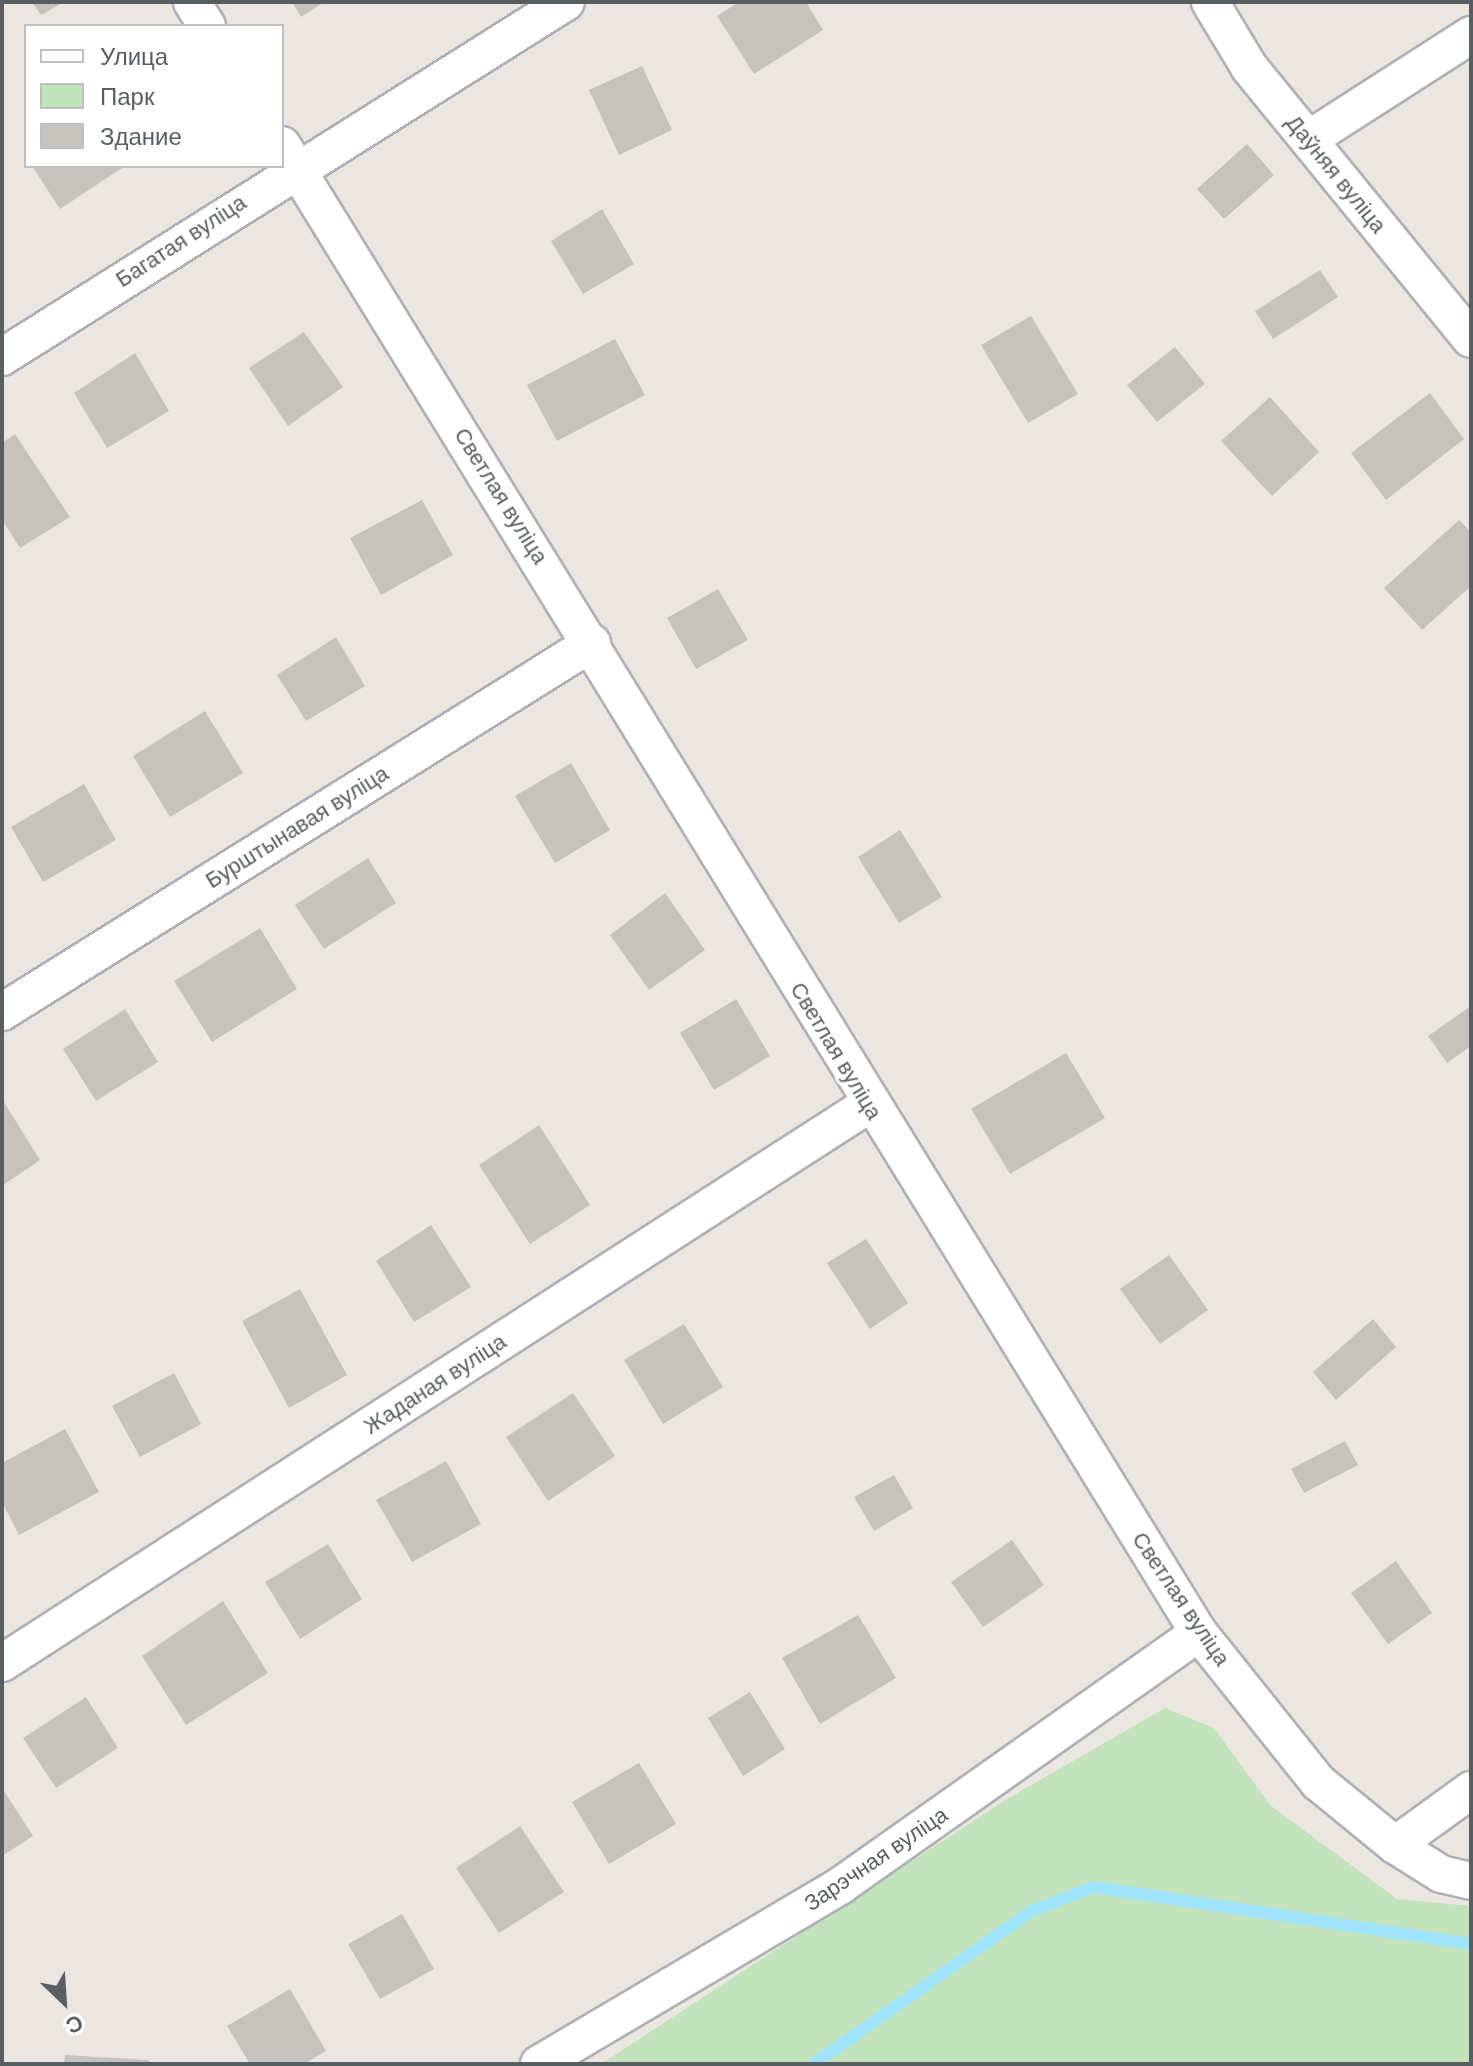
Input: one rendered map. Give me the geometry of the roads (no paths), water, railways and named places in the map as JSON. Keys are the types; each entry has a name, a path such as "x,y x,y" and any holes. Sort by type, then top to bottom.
{"street":[{"path":"192,2 206,24"},
{"name":"Багатая вуліца","path":"289,156 566,2"},
{"name":"Даўняя вуліца","path":"1210,2 1249,67 1466,324"},
{"path":"1309,139 1471,35"},
{"name":"Светлая вуліца","path":"289,156 592,643 868,1105 1199,1633 1318,1782 1395,1845 1441,1874 1471,1881"},
{"name":"Багатая вуліца","path":"2,357 272,168"},
{"name":"Бурштынавая вуліца","path":"2,1012 592,643"},
{"name":"Жаданая вуліца","path":"2,1663 868,1105"},
{"name":"Зарэчная вуліца","path":"539,2064 840,1886 1199,1633"},
{"path":"1395,1845 1471,1790"}],"waterway":[{"path":"814,2064 1032,1911 1094,1887 1471,1944"}]}
